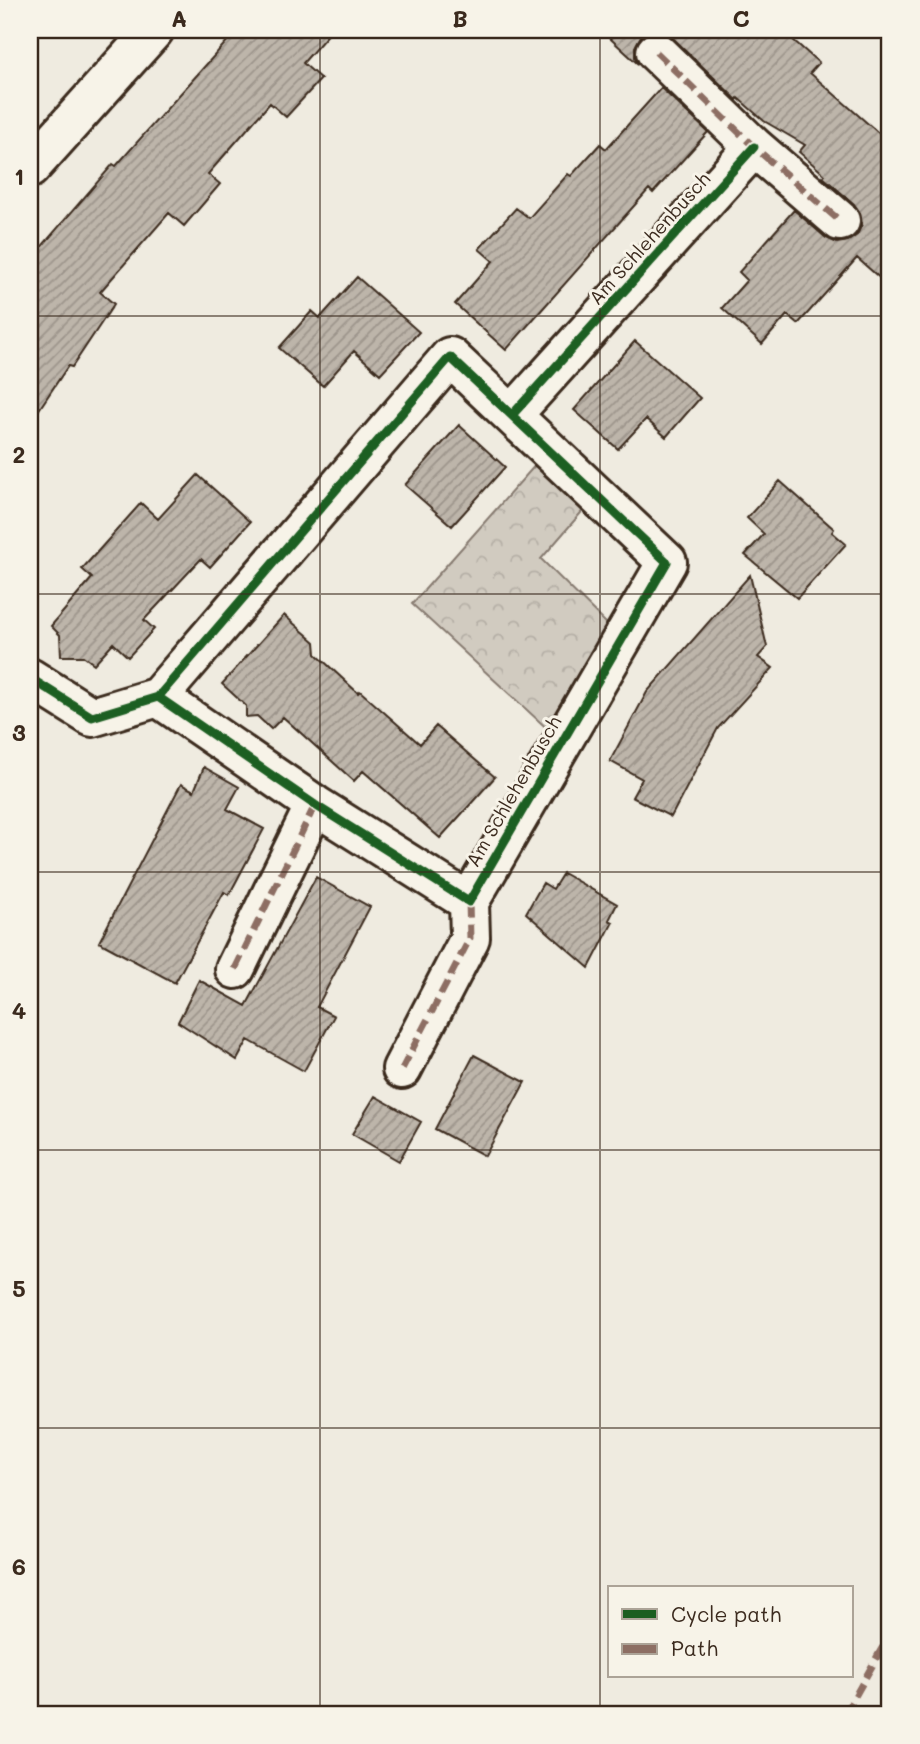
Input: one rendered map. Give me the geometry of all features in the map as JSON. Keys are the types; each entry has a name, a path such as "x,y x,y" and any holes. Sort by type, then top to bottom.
{"street":[{"path":"30,168 155,30"},
{"path":"656,52 754,147 840,221"},
{"name":"Am Schlehenbusch","path":"513,414 754,147"},
{"name":"Am Schlehenbusch","path":"158,697 450,357 667,562 469,902"},
{"path":"30,678 92,717 158,697 315,805 469,902 470,937 402,1069"},
{"path":"235,969 315,805"}],"green space":[{"path":"538,462 586,507 541,559 613,630 554,735 412,604"}],"building":[{"path":"237,30 332,30 303,63 321,79 286,117 270,103 208,174 220,184 184,226 169,213 100,292 114,304 30,423 30,260 113,164 116,166"},
{"path":"601,30 782,30 819,63 810,73 890,143 890,287 857,258 798,324 787,315 762,344 722,308 747,280 739,272 794,210 826,238 837,243 848,241 857,235 862,224 860,213 854,204 823,177 825,175 799,152 805,145 764,121 738,98 737,100 671,36 661,31 651,31 641,36 635,47 638,64"},
{"path":"661,88 708,132 653,193 649,189 506,350 455,304 493,261 479,249 516,208 529,218 568,174 571,176 600,144 606,149"},
{"path":"357,277 419,332 380,374 354,351 323,386 279,348 312,311 320,318"},
{"path":"635,341 700,398 666,437 646,419 618,449 574,410"},
{"path":"459,425 505,467 452,526 405,485"},
{"path":"198,475 250,522 210,567 201,559 144,620 154,629 128,657 113,643 94,664 83,656 61,656 60,635 51,626 92,578 82,569 141,503 158,519"},
{"path":"780,481 834,529 832,532 846,544 797,598 745,555 764,534 747,518"},
{"path":"750,575 767,647 758,657 773,668 718,728 671,817 632,797 642,779 610,761 647,692"},
{"path":"284,615 315,642 316,654 420,744 436,726 495,777 440,838 363,771 354,781 283,717 271,729 257,716 246,717 246,706 222,684"},
{"path":"204,767 239,787 227,809 264,829 229,895 224,892 175,983 99,942 181,784 194,791"},
{"path":"563,873 617,904 609,920 613,922 589,968 526,913 543,883 553,889"},
{"path":"316,877 370,907 317,1007 334,1016 304,1071 248,1040 237,1060 178,1022 199,980 246,1006"},
{"path":"474,1055 525,1082 485,1156 435,1129"},
{"path":"375,1096 421,1122 399,1161 352,1134"}],"marked path":[{"path":"656,52 754,147 840,221"},
{"path":"235,969 315,805"},
{"path":"402,1069 470,938 469,902"},
{"path":"845,1714 890,1634"}],"cycle path":[{"path":"513,414 754,147"},
{"path":"30,678 92,717 158,697 450,357 667,562 469,902 315,805 158,697"}]}
